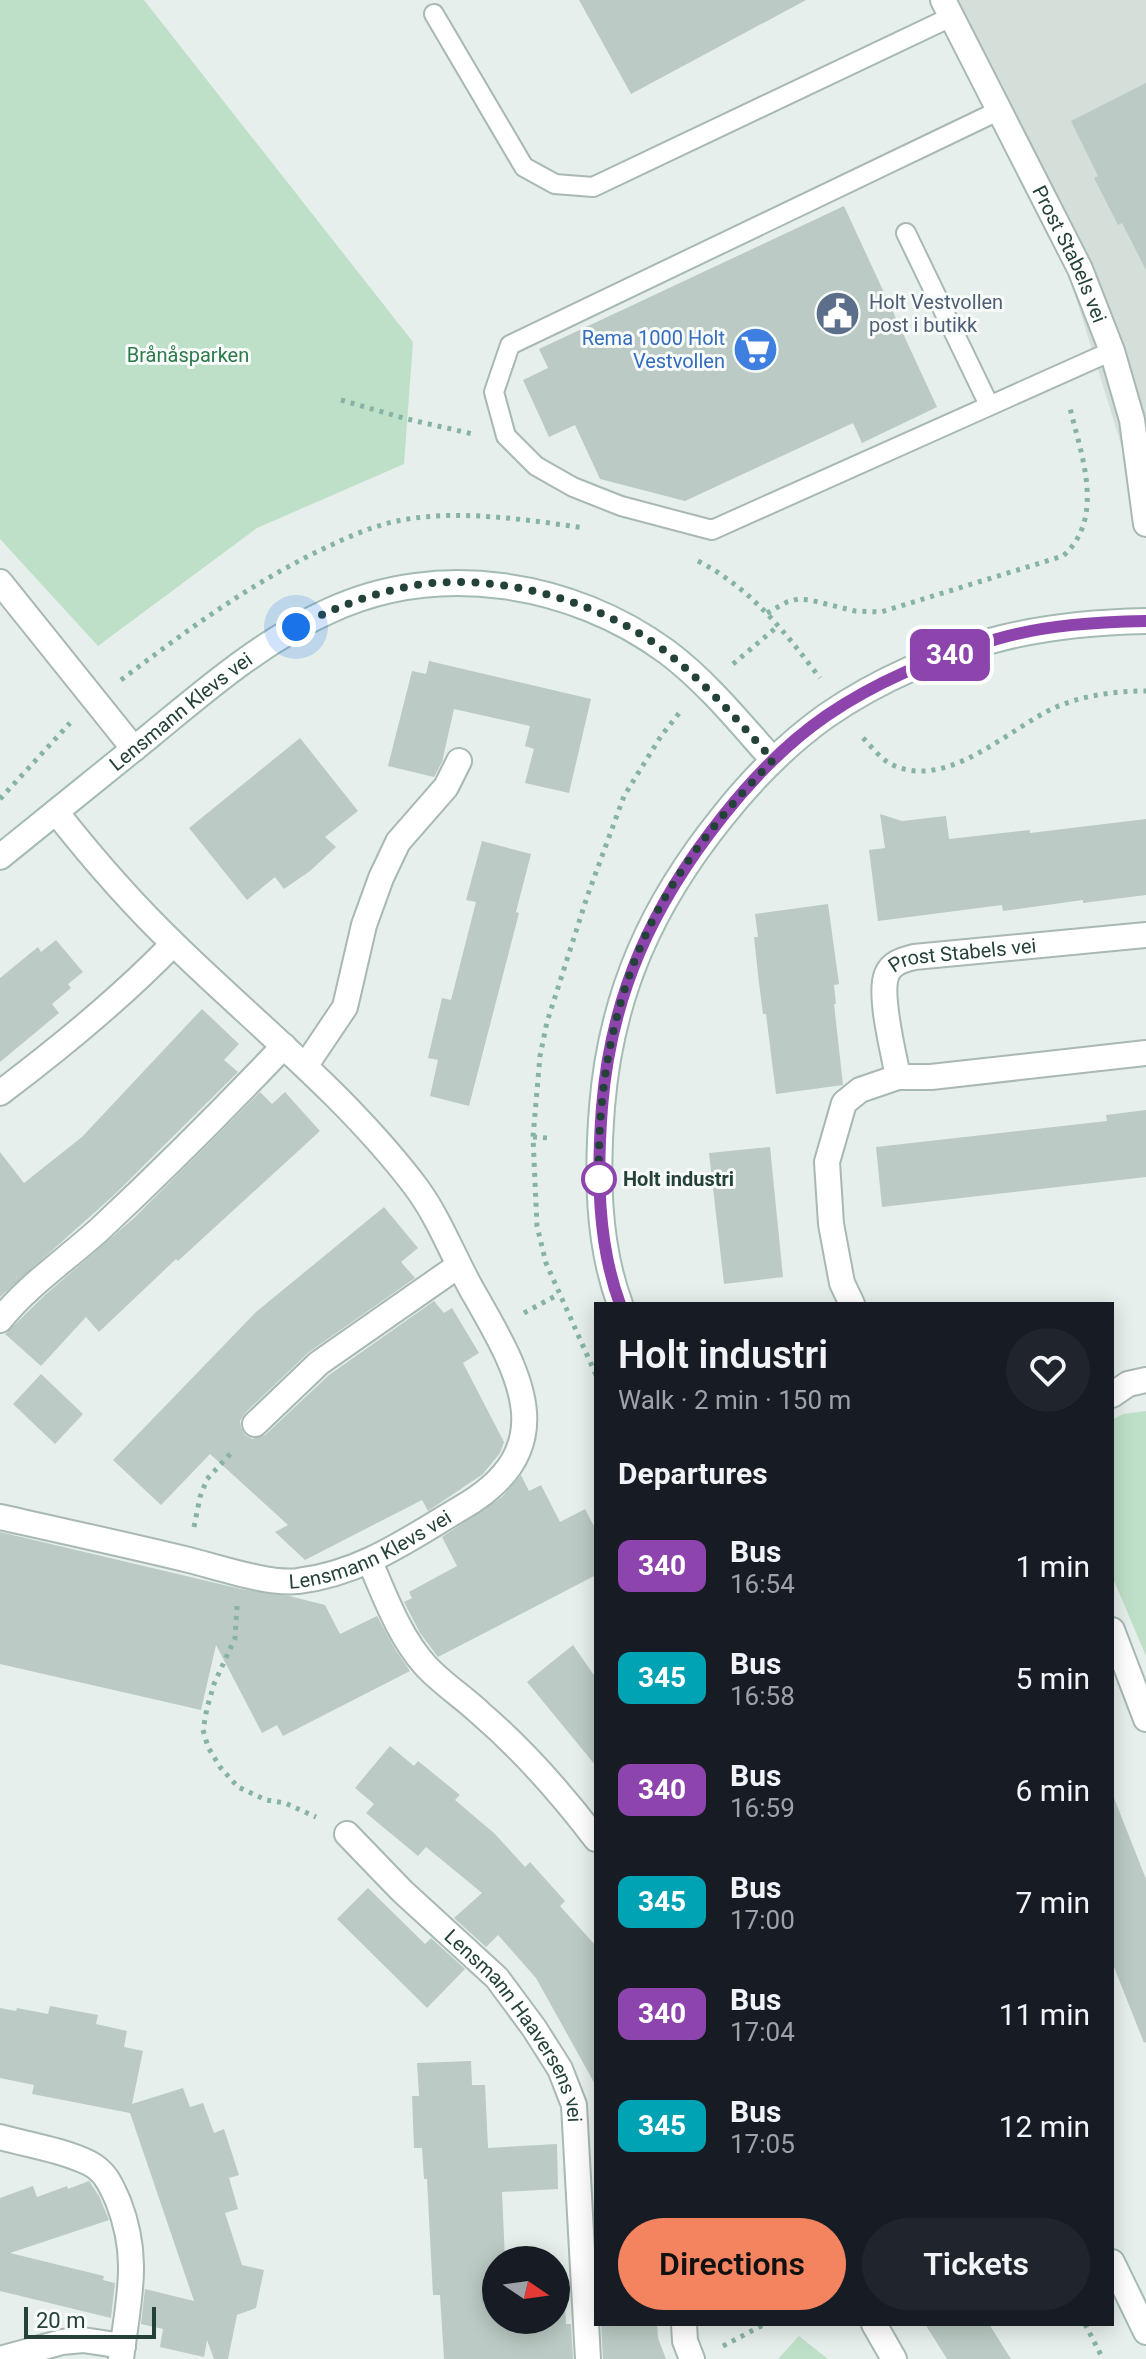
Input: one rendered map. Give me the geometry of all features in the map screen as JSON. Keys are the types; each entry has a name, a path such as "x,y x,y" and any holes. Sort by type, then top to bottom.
{"street":[{"name":"Prost Stabels vei","path":"947,8 1080,269 1112,351 1142,454 1146,524"},
{"path":"0,582 134,749"},
{"name":"Lensmann Klevs vei","path":"0,857 214,683 296,627 365,597 418,585 478,583 523,590 582,606 616,620 669,654 730,712 773,760"},
{"path":"619,1302 606,1251 599,1179 603,1095 617,1020 648,928 701,843 773,760 829,714 884,683 927,663 999,638 1070,624 1146,621"},
{"path":"306,1065 345,1007 364,925 398,842 446,787 459,761"},
{"name":"Lensmann Klevs vei","path":"0,1517 241,1574 294,1582 370,1562 482,1496 504,1476 519,1453 525,1426 521,1392 508,1357 417,1188 306,1065 173,944 94,859 56,812"},
{"name":"Prost Stabels vei","path":"898,1077 885,1006 887,975 895,963 914,957 1146,935"},
{"path":"0,1093 73,1037 139,980 173,944"},
{"path":"0,1320 30,1288 85,1243 158,1175 284,1046"},
{"path":"851,1302 842,1283 831,1224 827,1162 844,1103 860,1090 898,1077 931,1077 1146,1053"},
{"path":"255,1424 319,1363 458,1266"},
{"path":"1114,1394 1128,1384 1146,1380"},
{"path":"370,1562 410,1645 424,1664 522,1753 558,1790 594,1836"},
{"path":"1114,1635 1146,1719"},
{"name":"Lensmann Haaversens vei","path":"347,1834 402,1891 497,1978 560,2069 574,2105 577,2136 588,2359"},
{"path":"0,2137 90,2163 104,2174 124,2217 131,2248 130,2309 122,2352 83,2340 62,2342 0,2359"},
{"path":"1114,2266 1146,2332"},
{"path":"684,2326 685,2341 702,2356"},
{"path":"875,2326 894,2359"}],"lane":[{"path":"434,14 524,167 555,184 593,187 947,8"},
{"path":"998,111 510,345 494,392 506,436 536,466 573,487 621,506 712,530 1112,351"},
{"path":"906,233 989,405"}],"path":[{"path":"767,613 798,599 855,611 881,612 1063,556 1081,534 1088,501 1062,372"},
{"path":"341,400 465,434 506,436"},
{"path":"733,665 778,626"},
{"path":"863,738 894,766 911,771 943,769 1034,718 1076,699 1146,691"},
{"path":"0,799 79,712 94,700"},
{"path":"533,1137 549,1138"},
{"path":"542,1303 559,1294"},
{"path":"189,1560 200,1497 207,1479 255,1424"},
{"path":"241,1574 235,1638 207,1708 203,1730 208,1747 238,1787 266,1800 285,1803 347,1834"},
{"path":"702,2356 761,2326"},
{"path":"1086,2326 1103,2359"}],"shaded area":[{"path":"953,0 1146,0 1146,526 1065,262"}],"green space":[{"name":"Brånåsparken","path":"0,0 144,0 413,342 404,464 257,528 98,646 0,539"},
{"path":"1146,1411 1146,1656 1114,1581 1114,1419 1123,1414"},
{"path":"799,2336 828,2359 778,2359"}],"building":[{"path":"579,0 806,0 631,94"},
{"path":"1146,83 1146,270 1094,178 1098,176 1071,121"},
{"path":"844,206 937,407 862,443 853,423 685,501 600,479 575,425 549,437 523,380 548,368 539,349"},
{"path":"429,661 591,699 569,793 525,783 534,749 525,746 530,726 454,709 442,762 434,777 388,766 412,671 426,674"},
{"path":"300,738 358,811 325,837 336,847 310,871 284,889 275,877 247,900 189,828"},
{"path":"880,814 902,821 946,816 949,839 1146,819 1146,895 1003,911 1002,905 878,921 869,850 885,848"},
{"path":"482,841 531,854 516,912 519,913 469,1106 430,1096 438,1060 428,1058 442,998 451,1000 476,902 466,900"},
{"path":"828,904 839,984 834,985 834,1004 843,1085 776,1094 759,983 755,914"},
{"path":"56,940 83,972 68,984 71,988 52,1004 59,1013 0,1062 0,978 38,947 41,952"},
{"path":"202,1009 239,1044 224,1060 238,1072 113,1196 0,1297 0,1152 24,1183 82,1137"},
{"path":"260,1092 272,1104 285,1092 320,1131 99,1332 86,1317 41,1366 5,1334 134,1218"},
{"path":"1146,1110 1146,1177 882,1207 876,1147 1107,1121 1106,1115"},
{"path":"770,1147 783,1277 724,1284 709,1153"},
{"path":"384,1207 418,1248 401,1262 415,1278 309,1352 245,1413 240,1421 241,1428 252,1439 265,1435 329,1375 434,1301 444,1313 452,1308 479,1353 463,1363 504,1442 500,1453 483,1474 428,1511 422,1500 305,1560 275,1532 288,1525 210,1454 161,1505 113,1460 256,1312"},
{"path":"41,1374 83,1414 55,1444 13,1404"},
{"path":"521,1475 529,1491 541,1485 560,1522 585,1509 594,1526 594,1576 438,1657 420,1633 404,1602 412,1598 409,1592 457,1566 442,1537 502,1497"},
{"path":"0,1532 241,1589 325,1605 340,1634 377,1616 410,1671 283,1736 277,1725 262,1733 216,1645 201,1710 0,1664"},
{"path":"573,1645 594,1675 594,1764 527,1682"},
{"path":"390,1746 414,1766 418,1761 460,1795 455,1800 495,1834 525,1867 530,1862 565,1901 560,1906 594,1944 594,2082 536,1978 498,1935 486,1947 454,1918 482,1893 426,1847 418,1856 366,1813 374,1804 355,1788"},
{"path":"1114,1798 1146,1879 1144,2043 1114,1967"},
{"path":"368,1888 425,1944 431,1938 465,1969 427,2008 337,1919"},
{"path":"50,2006 98,2015 96,2024 127,2031 124,2047 143,2051 132,2104 183,2088 190,2107 203,2103 214,2133 224,2129 239,2175 229,2178 238,2209 225,2213 242,2265 264,2270 256,2308 237,2315 228,2359 214,2359 207,2340 204,2357 160,2347 163,2329 141,2324 145,2289 194,2301 130,2113 32,2094 34,2085 0,2078 0,2008 48,2014"},
{"path":"471,2061 472,2085 485,2085 488,2148 557,2144 558,2189 502,2192 504,2246 482,2246 482,2334 570,2334 571,2324 573,2359 444,2359 440,2295 433,2295 427,2179 424,2179 422,2148 414,2148 412,2096 419,2096 417,2063"},
{"path":"89,2181 109,2220 10,2253 104,2276 103,2280 115,2283 111,2318 0,2291 0,2198 33,2186 37,2197"},
{"path":"601,2326 657,2326 666,2359 603,2359"},
{"path":"926,2326 990,2326 1011,2359 947,2359"}],"bus line":[{"name":"340","path":"619,1302 606,1251 599,1179 599,1141 608,1062 624,995 648,928 701,843 739,796 800,735 829,714 884,683 927,663 999,638 1070,624 1146,621"}],"place":[{"name":"Holt Vestvollen post i butikk","path":"838,314"},
{"name":"Rema 1000 Holt Vestvollen","path":"756,349"},
{"name":"Holt industri","path":"599,1179"}],"route":[{"path":"296,627 365,597 418,585 478,583 549,595 616,620 669,654 730,712 773,760 701,843 648,928 624,995 608,1062 599,1141 599,1179"}]}
